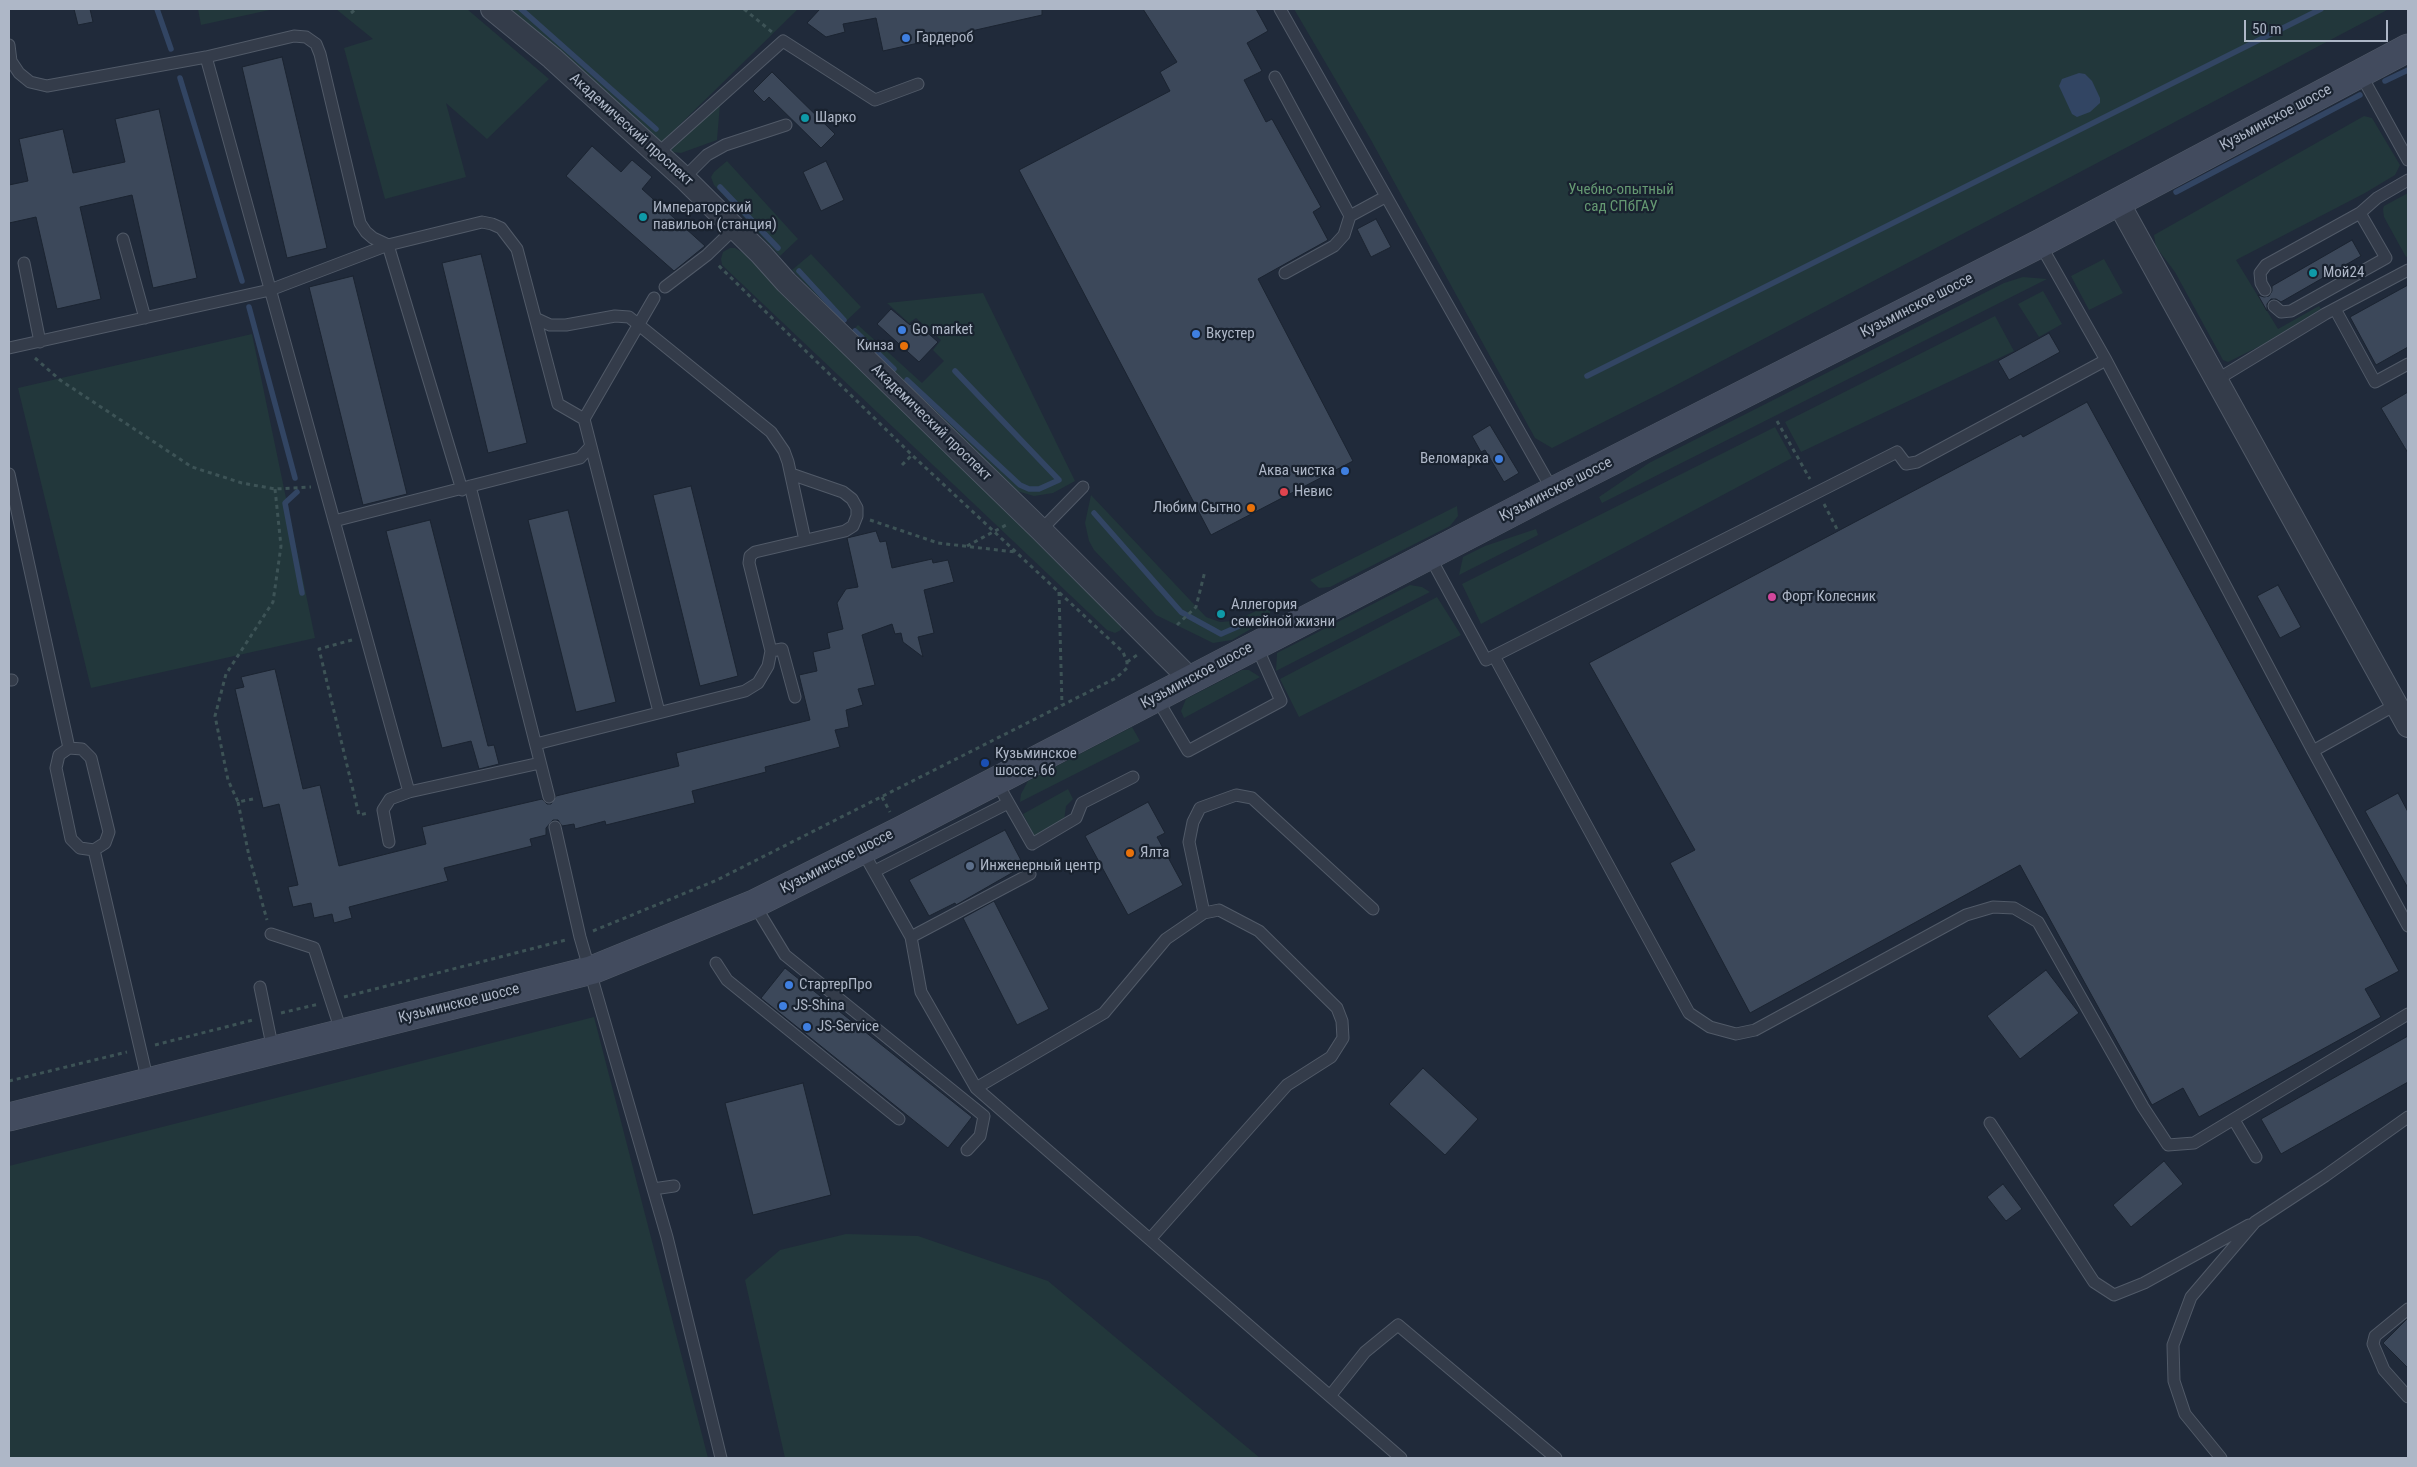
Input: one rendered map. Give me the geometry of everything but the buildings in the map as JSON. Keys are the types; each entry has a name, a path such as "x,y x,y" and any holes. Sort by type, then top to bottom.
{"main road":[{"name":"Кузьминское шоссе","path":"9,1117 592,970 868,860 1002,792 1156,697 1190,679 1553,491 2040,244 2408,48"}],"street":[{"name":"Академический проспект","path":"492,9 552,58 658,153 735,228 786,282 1041,530 1190,679"},
{"path":"2118,202 2218,379 2408,726"}],"lane":[{"path":"1280,9 1384,197 1553,491"},
{"path":"9,45 10,61 19,73 30,82 46,86 206,57 294,36 306,37 316,44 360,223 366,232 388,245 466,488 549,797"},
{"path":"658,153 783,41 875,100 918,84"},
{"path":"206,57 409,792"},
{"path":"2360,73 2408,160"},
{"path":"1275,77 1350,216"},
{"path":"684,178 707,155 725,145 786,125"},
{"path":"2265,290 2260,273 2266,265 2360,213 2377,198 2408,180"},
{"path":"1285,273 1334,246 1344,235 1350,216 1384,197"},
{"path":"2274,306 2281,312 2291,311 2386,258 2360,213"},
{"path":"15,347 270,290 388,245 482,222 501,228 517,249 558,404 584,419"},
{"path":"666,287 707,255 735,228"},
{"path":"123,239 145,318"},
{"path":"2040,244 2106,360 2313,752 2408,926"},
{"path":"24,262 40,342"},
{"path":"2218,379 2335,309 2408,270"},
{"path":"654,298 584,419 659,712"},
{"path":"2335,309 2375,382 2408,364"},
{"path":"537,319 550,325 566,325 615,316 629,317 771,432 784,451 791,474 805,540"},
{"path":"1429,555 1486,660 1897,452 1906,464 1917,462 2106,360"},
{"path":"334,521 580,458 590,447"},
{"path":"9,474 69,748"},
{"path":"536,744 745,691 758,683 768,666 771,651 749,563 750,556 755,552 845,531 853,526 857,516 857,508 852,499 843,492 791,474"},
{"path":"1041,530 1083,487"},
{"path":"1156,697 1188,751 1281,702 1256,645"},
{"path":"771,651 782,648 795,696"},
{"path":"1494,656 1689,1013 1710,1028 1736,1034 1755,1030 1966,915 1993,907 2014,908 2038,922 2143,1107 2168,1145 2194,1143 2408,1014"},
{"path":"2313,752 2397,704"},
{"path":"69,748 82,749 91,758 109,832 104,843 94,850 80,848 71,839 56,768 59,755 69,748"},
{"path":"390,842 383,810 390,799 409,792 540,763"},
{"path":"1002,792 1032,844 1076,818 1082,803 1133,777"},
{"path":"1204,913 1189,842 1193,822 1200,808 1236,795 1252,798 1373,909"},
{"path":"555,827 580,937 592,970 653,1189 721,1458"},
{"path":"94,850 148,1082"},
{"path":"868,860 911,936 921,992 976,1088 1151,1238 1401,1458"},
{"path":"911,936 1030,874"},
{"path":"754,904 785,955 984,1116 980,1136 967,1150"},
{"path":"976,1088 1104,1013 1166,939 1204,913 1219,910 1259,931 1338,1008 1342,1021 1343,1038 1331,1058 1287,1086 1151,1238"},
{"path":"271,934 314,948 342,1034"},
{"path":"716,963 727,980 899,1119"},
{"path":"260,987 273,1050"},
{"path":"1990,1123 2094,1282 2114,1295 2144,1283 2254,1222 2325,1176 2408,1117"},
{"path":"2234,1120 2256,1157"},
{"path":"653,1189 674,1186"},
{"path":"2221,1458 2185,1414 2174,1381 2173,1345 2191,1297 2254,1222"},
{"path":"2408,1309 2375,1336 2373,1344 2384,1370 2408,1397"},
{"path":"1330,1396 1365,1352 1398,1325 1556,1458"}],"path":[{"path":"351,13 356,9"},
{"path":"744,9 783,41"},
{"path":"715,262 912,455 1123,652 1127,662 1139,654"},
{"path":"15,347 60,380 192,467 242,483 275,489 324,486"},
{"path":"1777,421 1838,531"},
{"path":"902,465 912,455"},
{"path":"271,934 249,856 238,802 228,780 215,716 226,674 273,602 281,546 275,489"},
{"path":"857,516 938,543 1016,552"},
{"path":"1178,625 1196,607 1205,571"},
{"path":"1058,592 1062,705"},
{"path":"365,637 319,649 359,815 383,810"},
{"path":"238,802 253,799"}],"green space":[{"path":"198,9 274,9 201,25"},
{"path":"336,9 467,9 549,79 487,139 446,103 466,177 385,199 344,48 373,39"},
{"path":"511,9 798,9 662,142 659,142"},
{"name":"Учебно-опытный сад СПбГАУ","path":"1294,9 2389,9 1663,392 1552,448 1535,438 1371,140"},
{"path":"720,104 717,140 681,153 672,152 672,149"},
{"path":"2364,116 2372,118 2400,165 2395,175 2365,193 2236,260 2278,329 2319,306 2321,309 2264,344 2228,362 2223,360 2175,272 2156,247 2154,235"},
{"path":"727,161 798,239 780,256 714,185 711,177"},
{"path":"2408,193 2408,256 2406,257 2384,217 2383,209 2384,206"},
{"path":"730,248 735,248 742,252 1122,625 1121,630 1115,633 1107,630 722,265 723,252"},
{"path":"811,254 861,307 844,323 792,270"},
{"path":"2104,259 2123,293 2089,310 2071,276"},
{"path":"2023,277 2047,279 1602,503 1599,497 1649,463 2004,283"},
{"path":"2043,291 2062,324 2039,337 2018,304"},
{"path":"983,293 1075,481 1053,493 1034,496 1017,491 851,332 858,325 922,383 944,361 933,350 941,340 916,318 909,323 887,303"},
{"path":"1995,316 2014,351 1801,452 1785,422"},
{"path":"252,334 315,638 91,688 18,388"},
{"path":"1775,427 1792,458 1481,624 1462,584"},
{"path":"1091,495 1206,617 1220,622 1233,621 1273,604 1268,619 1232,640 1213,643 1156,615 1094,550 1089,541 1085,523"},
{"path":"1457,506 1458,516 1450,526 1330,587 1319,588 1310,580"},
{"path":"1536,529 1538,535 1459,575 1463,557 1485,546"},
{"path":"1410,585 1422,587 1430,592 1276,671 1277,653"},
{"path":"1437,597 1461,635 1299,717 1280,679"},
{"path":"1242,670 1249,670 1260,677 1184,718 1181,711 1186,699"},
{"path":"1132,727 1140,741 1020,802 1021,794 1028,781"},
{"path":"1068,789 1073,799 1066,806 1064,821 1035,837 1023,814"},
{"path":"594,1017 708,1458 9,1458 9,1166"},
{"path":"846,1234 918,1236 1048,1281 1260,1458 785,1458 745,1280 780,1250"}],"water":[{"path":"2079,73 2085,74 2092,81 2100,98 2100,103 2090,112 2077,117 2072,114 2059,86 2062,79"}],"waterway":[{"path":"157,9 171,49"},
{"path":"521,9 656,129"},
{"path":"1587,376 2321,9"},
{"path":"2385,81 2408,70"},
{"path":"180,78 242,281"},
{"path":"2176,192 2360,95"},
{"path":"720,187 778,248"},
{"path":"799,271 844,320"},
{"path":"249,307 295,478"},
{"path":"855,331 894,369"},
{"path":"907,380 1020,485 1029,489 1039,489 1059,480 955,371"},
{"path":"297,492 285,503 302,593"},
{"path":"1094,513 1181,612 1221,634 1244,624"}],"place":[{"name":"Гардероб","path":"906,38"},
{"name":"Шарко","path":"805,118"},
{"name":"Императорский павильон (станция)","path":"643,217"},
{"name":"Мой24","path":"2313,273"},
{"name":"Go market","path":"902,330"},
{"name":"Вкустер","path":"1196,334"},
{"name":"Кинза","path":"904,346"},
{"name":"Веломарка","path":"1499,459"},
{"name":"Аква чистка","path":"1345,471"},
{"name":"Невис","path":"1284,492"},
{"name":"Любим Сытно","path":"1251,508"},
{"name":"Форт Колесник","path":"1772,597"},
{"name":"Аллегория семейной жизни","path":"1221,614"},
{"name":"Кузьминское шоссе, 66","path":"985,763"},
{"name":"Ялта","path":"1130,853"},
{"name":"Инженерный центр","path":"970,866"},
{"name":"СтартерПро","path":"789,985"},
{"name":"JS-Shina","path":"783,1006"},
{"name":"JS-Service","path":"807,1027"}]}
